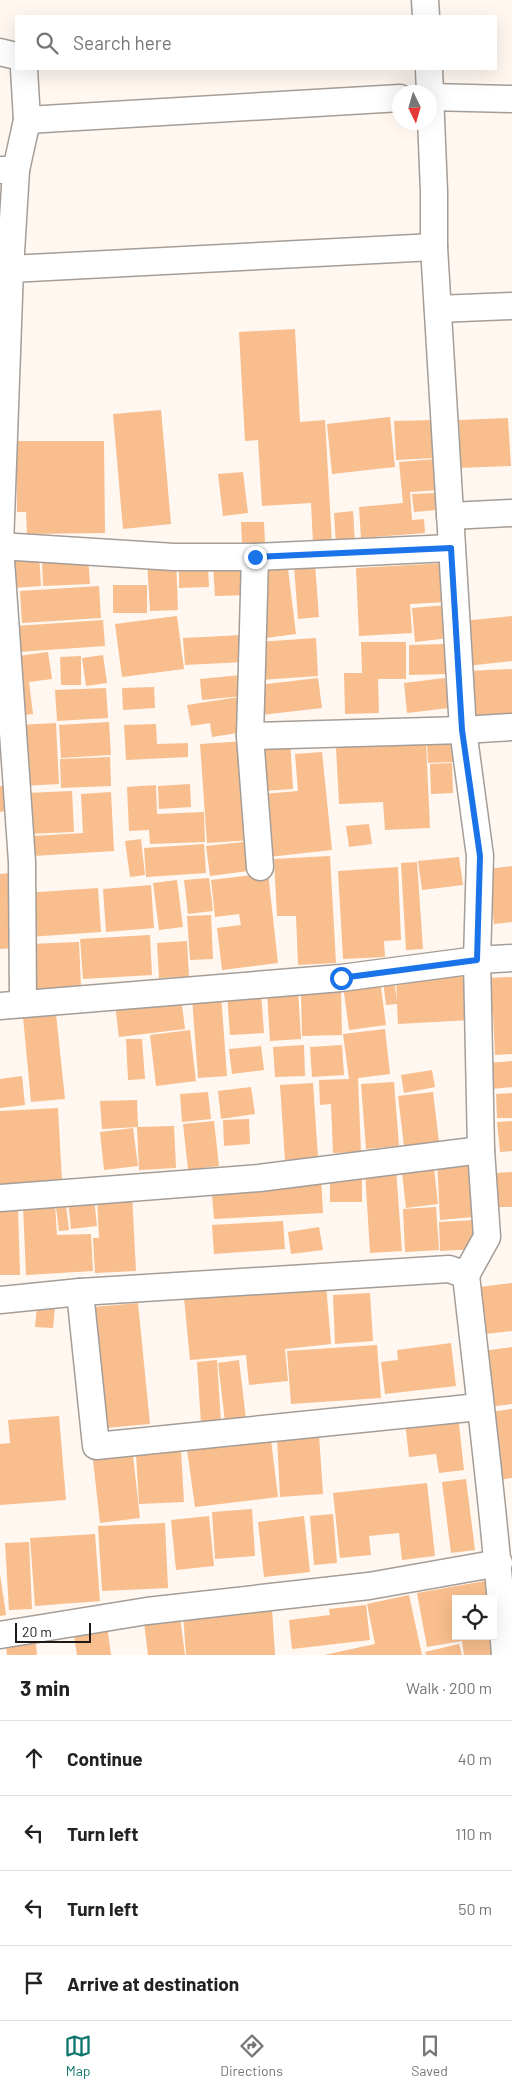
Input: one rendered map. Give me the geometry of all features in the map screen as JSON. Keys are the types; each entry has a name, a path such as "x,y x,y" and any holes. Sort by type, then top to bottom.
{"street":[{"path":"425,0 426,15"},
{"path":"0,52 15,56"},
{"path":"24,70 27,120 8,170 10,268 0,546 22,862 12,1005 341,978 477,960 512,958"},
{"path":"429,70 430,85"},
{"path":"437,97 512,99"},
{"path":"27,120 392,98"},
{"path":"431,130 434,248 462,730 480,856 477,960 481,1150 487,1237 466,1275 479,1407 499,1563 505,1655"},
{"path":"10,268 434,248"},
{"path":"438,309 512,306"},
{"path":"450,516 512,513"},
{"path":"0,546 174,557 255,557 451,548"},
{"path":"255,557 250,736 260,867"},
{"path":"250,736 512,727"},
{"path":"0,1198 259,1178 481,1150"},
{"path":"0,1300 80,1292 449,1269 466,1275"},
{"path":"80,1292 96,1446 479,1407"},
{"path":"0,1635 147,1611 369,1586 499,1563"}],"building":[{"path":"295,329 300,422 325,420 332,543 313,544 311,503 262,506 258,440 245,441 239,332"},
{"path":"161,410 171,524 123,529 113,414"},
{"path":"390,417 395,467 332,474 327,424"},
{"path":"508,418 511,466 456,468 455,446 460,446 459,420"},
{"path":"434,420 435,458 396,460 394,421"},
{"path":"16,441 104,441 105,533 27,534 26,512 17,512"},
{"path":"436,459 439,490 410,492 412,520 424,519 425,533 361,538 359,507 403,503 399,462"},
{"path":"243,472 248,513 223,516 218,474"},
{"path":"436,493 437,510 414,512 412,494"},
{"path":"353,511 355,544 336,545 334,513"},
{"path":"241,522 264,522 265,543 242,543"},
{"path":"39,554 41,586 13,588 11,556"},
{"path":"88,557 90,584 43,586 42,559"},
{"path":"176,559 178,610 150,611 147,561"},
{"path":"287,561 296,634 266,638 257,564"},
{"path":"249,563 250,595 215,596 213,564"},
{"path":"446,563 448,602 410,604 412,633 359,636 356,568"},
{"path":"315,564 319,617 298,619 294,566"},
{"path":"208,567 209,587 179,588 179,568"},
{"path":"113,585 147,585 147,613 113,613"},
{"path":"99,586 101,618 22,623 20,591"},
{"path":"446,605 449,638 415,642 412,608"},
{"path":"177,616 184,669 122,677 115,624"},
{"path":"512,616 512,661 466,666 462,621"},
{"path":"103,620 105,646 18,652 16,626"},
{"path":"243,635 244,662 185,665 183,638"},
{"path":"316,638 318,676 260,680 258,642"},
{"path":"361,642 406,642 406,679 378,679 379,713 345,714 344,673 362,673"},
{"path":"447,644 448,674 409,675 409,645"},
{"path":"48,652 52,679 29,682 33,714 18,716 10,657"},
{"path":"103,655 107,683 86,686 82,658"},
{"path":"81,656 81,685 61,685 60,657"},
{"path":"512,669 512,717 470,719 467,671"},
{"path":"241,675 243,696 202,700 200,679"},
{"path":"318,678 322,708 261,715 258,685"},
{"path":"445,678 449,708 407,713 404,683"},
{"path":"154,687 155,708 123,710 122,688"},
{"path":"106,688 108,718 57,721 55,690"},
{"path":"239,697 244,732 212,737 210,723 191,726 187,705"},
{"path":"109,722 111,755 61,758 59,725"},
{"path":"56,723 59,784 22,786 19,725"},
{"path":"156,724 157,744 188,743 188,757 126,760 124,725"},
{"path":"245,741 252,840 207,843 200,744"},
{"path":"290,741 293,789 263,791 260,743"},
{"path":"453,741 454,762 428,763 427,743"},
{"path":"426,742 430,828 385,830 383,802 339,804 336,747"},
{"path":"322,752 332,850 269,857 263,794 298,791 295,754"},
{"path":"110,757 111,786 61,788 60,759"},
{"path":"452,763 453,793 431,794 430,764"},
{"path":"190,784 191,807 159,809 158,786"},
{"path":"9,785 12,810 0,812 0,786"},
{"path":"156,785 157,814 204,812 205,842 150,844 149,830 129,831 127,787"},
{"path":"72,791 74,832 28,834 26,793"},
{"path":"111,792 114,851 33,856 32,836 83,833 81,794"},
{"path":"369,824 372,844 349,847 346,826"},
{"path":"141,839 145,875 130,877 125,841"},
{"path":"252,841 256,870 210,876 206,846"},
{"path":"204,844 206,873 146,877 144,848"},
{"path":"330,856 336,963 298,965 296,916 277,916 274,859"},
{"path":"459,857 463,885 422,890 418,861"},
{"path":"417,862 423,949 406,950 401,863"},
{"path":"512,866 512,922 494,924 488,869"},
{"path":"398,867 401,940 384,941 385,957 343,959 338,871"},
{"path":"10,873 13,948 0,949 0,874"},
{"path":"268,873 278,963 222,970 217,928 241,925 239,914 215,917 211,880"},
{"path":"209,878 213,911 188,914 184,880"},
{"path":"177,880 183,927 159,930 153,883"},
{"path":"151,885 154,928 106,932 103,889"},
{"path":"98,888 101,932 28,937 25,893"},
{"path":"211,915 213,959 190,960 187,916"},
{"path":"150,935 152,975 83,979 80,939"},
{"path":"187,941 189,977 159,978 157,943"},
{"path":"79,942 81,986 32,989 30,944"},
{"path":"468,973 470,1020 398,1024 397,1004 386,1005 383,981 394,980 397,1001 396,977"},
{"path":"512,977 512,1054 495,1055 493,1015 487,1015 485,978"},
{"path":"380,980 386,1025 349,1030 343,985"},
{"path":"298,990 301,1039 270,1041 267,992"},
{"path":"261,992 264,1033 230,1035 227,995"},
{"path":"341,992 342,1035 302,1036 301,993"},
{"path":"221,995 227,1076 198,1078 192,998"},
{"path":"181,997 185,1029 119,1037 115,1005"},
{"path":"56,1014 65,1099 31,1102 23,1017"},
{"path":"385,1029 390,1074 358,1078 361,1152 333,1153 331,1104 320,1105 319,1080 349,1079 343,1034"},
{"path":"190,1030 196,1081 156,1086 150,1035"},
{"path":"126,1039 142,1039 145,1079 128,1080"},
{"path":"304,1045 305,1076 275,1077 273,1047"},
{"path":"342,1045 344,1075 312,1077 310,1047"},
{"path":"261,1046 264,1070 232,1074 229,1049"},
{"path":"512,1061 512,1087 491,1089 488,1063"},
{"path":"432,1070 435,1087 404,1093 401,1075"},
{"path":"22,1076 25,1105 0,1108 0,1079"},
{"path":"394,1082 399,1146 366,1149 361,1084"},
{"path":"313,1083 318,1158 285,1160 280,1085"},
{"path":"251,1087 255,1114 221,1119 218,1091"},
{"path":"208,1092 211,1119 182,1122 180,1094"},
{"path":"433,1092 439,1142 404,1146 398,1096"},
{"path":"512,1093 512,1118 497,1118 496,1094"},
{"path":"137,1100 138,1127 102,1129 100,1101"},
{"path":"58,1108 62,1181 0,1185 0,1111"},
{"path":"249,1119 250,1144 224,1146 223,1120"},
{"path":"214,1121 219,1166 188,1170 183,1124"},
{"path":"512,1121 512,1151 500,1152 497,1122"},
{"path":"174,1126 176,1168 139,1170 137,1127"},
{"path":"133,1128 138,1166 104,1170 100,1132"},
{"path":"471,1157 474,1217 440,1220 437,1160"},
{"path":"433,1159 438,1204 406,1208 401,1163"},
{"path":"396,1169 402,1251 370,1253 365,1171"},
{"path":"512,1172 512,1207 496,1207 495,1173"},
{"path":"330,1174 362,1174 362,1202 330,1202"},
{"path":"321,1176 323,1213 214,1219 211,1183"},
{"path":"132,1194 136,1271 95,1273 93,1238 99,1238 97,1196"},
{"path":"94,1198 97,1226 71,1229 68,1200"},
{"path":"55,1204 57,1235 91,1234 93,1271 26,1275 23,1206"},
{"path":"66,1205 69,1230 59,1231 56,1207"},
{"path":"0,1207 18,1207 20,1275 0,1275"},
{"path":"436,1207 439,1250 405,1252 403,1209"},
{"path":"474,1220 476,1249 440,1251 439,1222"},
{"path":"283,1221 285,1249 214,1254 212,1225"},
{"path":"319,1227 323,1250 291,1254 288,1232"},
{"path":"512,1283 512,1331 485,1334 479,1287"},
{"path":"326,1284 331,1344 285,1349 288,1381 249,1385 246,1355 190,1360 184,1298"},
{"path":"370,1293 373,1341 335,1344 333,1295"},
{"path":"138,1303 150,1424 105,1428 93,1307"},
{"path":"37,1305 55,1307 53,1328 35,1327"},
{"path":"451,1343 456,1386 385,1394 381,1362 398,1360 397,1350"},
{"path":"377,1345 381,1398 291,1404 287,1351"},
{"path":"512,1347 512,1404 489,1407 483,1351"},
{"path":"217,1360 221,1423 201,1424 197,1362"},
{"path":"239,1360 246,1419 225,1422 218,1363"},
{"path":"512,1409 512,1478 498,1480 490,1412"},
{"path":"458,1415 464,1470 439,1473 436,1454 409,1457 405,1422"},
{"path":"59,1416 66,1500 0,1505 0,1444 10,1443 8,1420"},
{"path":"319,1435 323,1494 280,1497 277,1437"},
{"path":"271,1440 278,1497 195,1507 187,1450"},
{"path":"181,1451 184,1502 139,1504 136,1454"},
{"path":"133,1456 140,1518 100,1523 93,1460"},
{"path":"466,1479 475,1550 451,1553 442,1482"},
{"path":"427,1483 435,1556 402,1560 399,1533 369,1536 371,1555 340,1558 333,1493"},
{"path":"252,1509 255,1556 215,1559 212,1512"},
{"path":"333,1514 337,1563 314,1565 310,1516"},
{"path":"209,1516 214,1566 176,1570 171,1520"},
{"path":"304,1516 310,1572 264,1577 258,1522"},
{"path":"165,1523 168,1588 102,1591 98,1526"},
{"path":"95,1534 100,1601 35,1606 30,1538"},
{"path":"29,1542 32,1609 9,1610 5,1543"},
{"path":"0,1574 6,1615 0,1616"},
{"path":"485,1581 488,1595 452,1595 452,1640 494,1640 498,1655 464,1655 462,1641 427,1647 417,1593"},
{"path":"409,1595 422,1655 324,1655 375,1644 367,1604"},
{"path":"366,1605 370,1640 292,1649 289,1620 330,1615 329,1609"},
{"path":"272,1608 275,1655 186,1655 183,1614"},
{"path":"179,1610 185,1655 148,1655 143,1614"},
{"path":"107,1625 111,1655 77,1655 73,1630"},
{"path":"36,1644 37,1655 7,1655 6,1646"},
{"path":"459,1644 462,1655 426,1655 425,1652"}],"route":[{"path":"255,557 451,548 462,730 480,856 477,960 341,978"}]}
